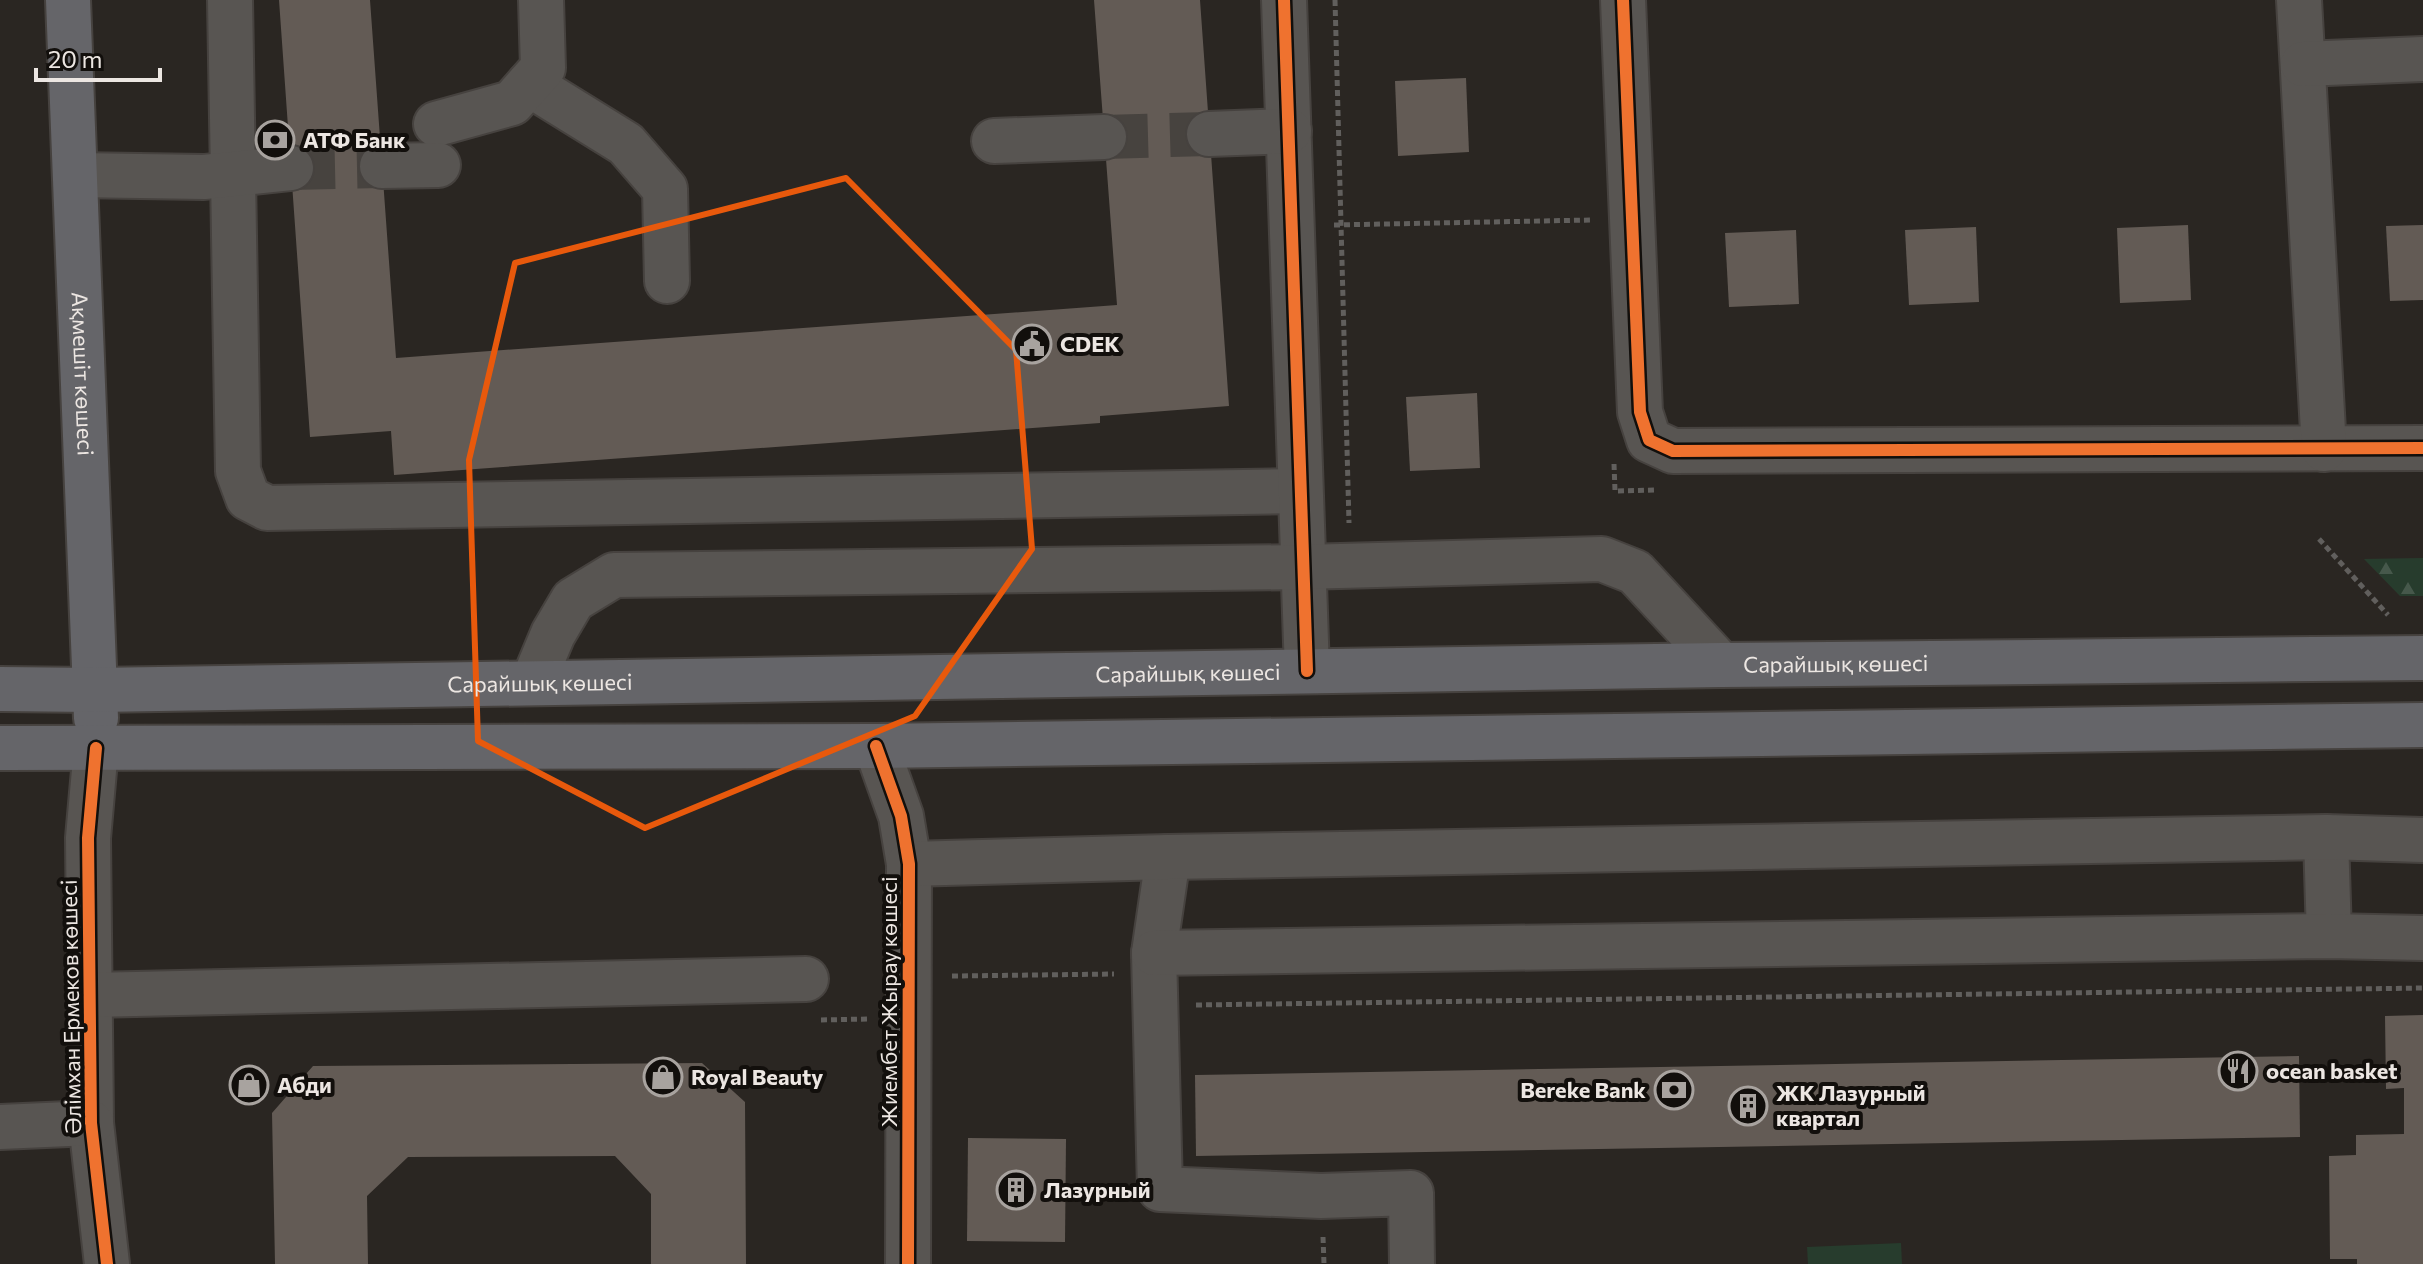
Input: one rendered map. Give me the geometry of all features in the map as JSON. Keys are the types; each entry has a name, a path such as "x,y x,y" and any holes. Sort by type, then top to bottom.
{"main road":[{"name":"Ақмешіт көшесі","path":"68,0 96,748"},
{"name":"Сарайшық көшесі","path":"0,689 2423,658"},
{"path":"2063,730 2137,706 2246,704 2423,711"},
{"path":"0,748 876,746 2423,725"}],"street":[{"path":"230,0 238,471 248,498 267,508 1300,491"},
{"path":"382,166 437,145 512,103 543,68 541,0"},
{"path":"1284,0 1307,671"},
{"path":"1623,0 1640,412 1649,440 1673,451 2423,448"},
{"path":"2299,0 2324,449"},
{"path":"2303,64 2423,59"},
{"path":"529,84 626,144 665,189 667,281"},
{"path":"1209,134 1289,131"},
{"path":"994,141 1104,137"},
{"path":"75,175 204,177 291,168"},
{"path":"533,682 553,634 573,600 614,575 1303,567 1602,559 1635,572 1721,665"},
{"name":"Жиембет Жырау көшесі","path":"876,746 901,816 909,864 908,1264"},
{"name":"Әлімхан Ермеков көшесі","path":"96,748 88,838 91,1123 107,1264"},
{"path":"909,864 2326,837 2423,840"},
{"path":"2326,837 2329,936"},
{"path":"1168,857 1154,978 1160,1189 1321,1196 1411,1193 1412,1264"},
{"path":"1154,978 2329,936 2423,938"},
{"path":"91,995 806,979"},
{"path":"0,1127 91,1123"}],"path":[{"path":"1335,0 1349,528"},
{"path":"1292,226 1601,220"},
{"path":"1614,460 1615,491 1663,490"},
{"path":"2319,539 2390,618"},
{"path":"944,976 2423,988"}],"highlighted area":[{"path":"846,178 1016,350 1032,549 915,716 645,828 478,741 469,460 515,263"}],"green space":[{"path":"2423,558 2423,596 2400,596 2364,559"},
{"path":"1901,1243 1902,1264 1808,1264 1807,1247"}],"building":[{"path":"279,0 370,0 396,358 1117,305 1094,0 1200,0 1229,406 1100,416 1100,423 394,475 391,431 310,437"},
{"path":"1466,78 1469,152 1398,156 1395,81"},
{"path":"2188,225 2191,300 2120,303 2117,228"},
{"path":"2423,225 2423,300 2390,301 2386,226"},
{"path":"1976,227 1979,302 1909,305 1905,230"},
{"path":"1796,230 1799,304 1729,307 1725,233"},
{"path":"1477,393 1480,468 1410,471 1406,397"},
{"path":"2423,1015 2423,1264 2357,1264 2357,1259 2330,1259 2329,1156 2356,1155 2356,1135 2404,1134 2404,1088 2386,1089 2385,1016"},
{"name":"ЖК Лазурный квартал","path":"2299,1056 2300,1137 1196,1156 1195,1075"},
{"path":"702,1063 745,1102 746,1264 651,1264 651,1194 615,1156 408,1157 367,1196 368,1264 275,1264 272,1113 313,1066"},
{"name":"Лазурный","path":"968,1138 1066,1139 1065,1242 967,1241"}],"tunnel":[{"path":"1104,137 1209,134"},
{"path":"291,168 382,166"}],"cycle path":[{"path":"1284,0 1307,671"},
{"path":"1623,0 1640,412 1649,440 1673,451 2423,448"},
{"path":"876,746 901,816 909,864 908,1264"},
{"path":"96,748 88,838 91,1123 107,1264"}],"place":[{"name":"АТФ Банк","path":"275,140"},
{"name":"CDEK","path":"1032,344"},
{"name":"ocean basket","path":"2238,1071"},
{"name":"Royal Beauty","path":"663,1077"},
{"name":"Абди","path":"249,1085"},
{"name":"Bereke Bank","path":"1674,1090"},
{"name":"ЖК Лазурный квартал","path":"1748,1106"},
{"name":"Лазурный","path":"1016,1190"}]}
